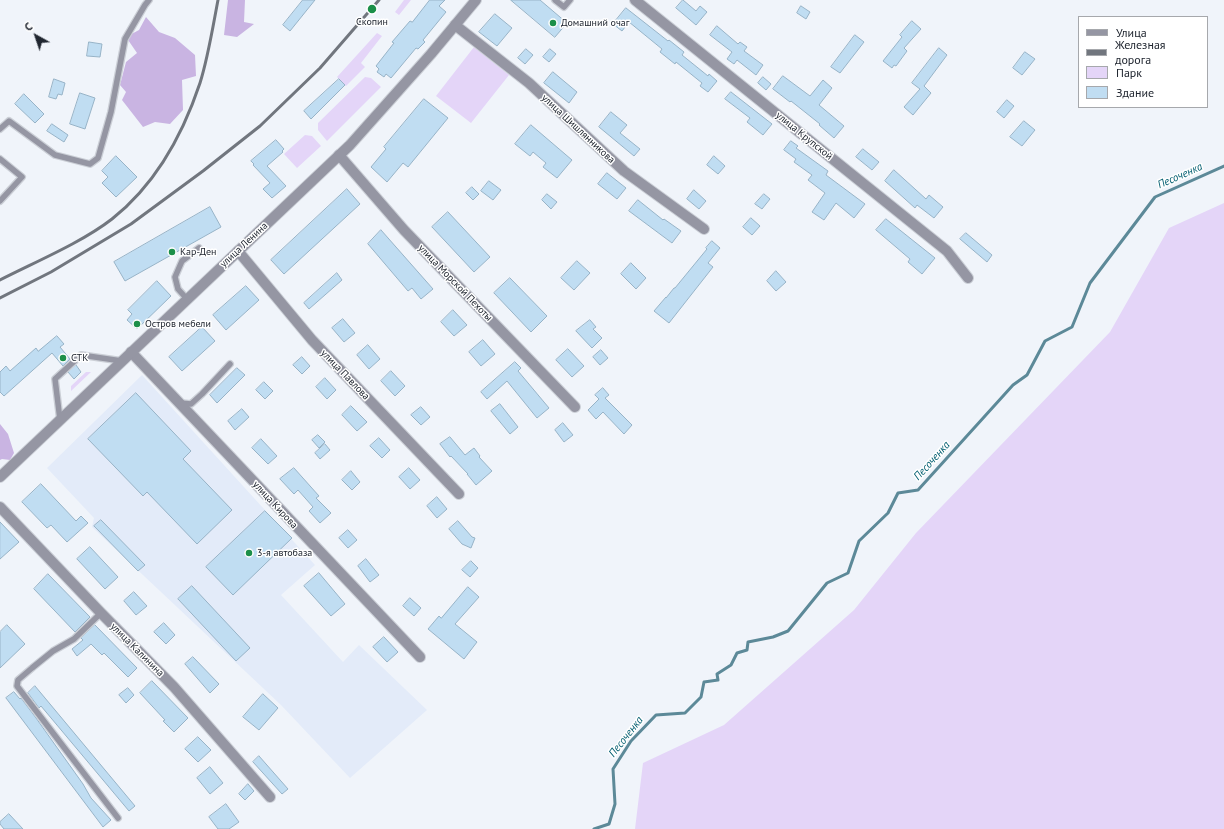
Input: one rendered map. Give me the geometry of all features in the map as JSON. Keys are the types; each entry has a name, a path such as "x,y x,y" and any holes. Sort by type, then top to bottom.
{"street":[{"name":"улица Ленина","path":"0,477 339,155 374,118 476,0"},
{"name":"улица Крупской","path":"634,0 947,251 968,278"},
{"name":"улица Шишлянникова","path":"455,25 529,84 624,172 704,229"},
{"name":"улица Морской Пехоты","path":"339,155 404,230 575,407"},
{"name":"улица Павлова","path":"238,251 312,340 458,494"},
{"name":"улица Кирова","path":"131,352 420,657"},
{"name":"улица Калинина","path":"0,507 174,687 270,796"}],"lane":[{"path":"0,129 9,121 55,155 90,164 98,158 110,112 125,39 149,0"},
{"path":"555,0 564,7 570,0"},
{"path":"0,159 22,177 0,201"},
{"path":"187,299 178,289 175,277 182,261 199,248"},
{"path":"60,420 55,379 81,355 122,361"},
{"path":"179,403 191,404 230,364"},
{"path":"101,613 74,639 53,651 18,680 17,686 118,818"}],"shaded area":[{"path":"228,0 245,0 244,22 254,24 237,37 224,35"},
{"path":"146,17 159,32 175,38 195,55 196,76 182,80 183,110 170,124 155,122 143,127 122,100 126,92 120,85 126,62 137,53 126,37 139,30"},
{"path":"142,375 315,565 281,595 343,662 359,645 427,710 350,778 281,705 92,527 94,518 47,468"},
{"path":"0,424 8,434 14,453 10,460 0,460"}],"green space":[{"path":"404,0 411,0 399,15 395,12"},
{"path":"377,33 382,36 361,63 365,67 346,86 337,77"},
{"path":"474,47 509,75 471,123 436,96"},
{"path":"365,77 371,78 381,87 327,141 318,130 318,123"},
{"path":"305,135 312,136 321,146 297,168 284,154"},
{"path":"1224,203 1224,829 635,829 643,763 724,725 854,610 916,533 1110,332 1169,228"},
{"path":"86,372 91,372 71,391 71,386"}],"building":[{"path":"303,0 315,0 290,31 283,25"},
{"name":"Скопин","path":"430,0 445,0 439,6 446,12 423,40 425,42 418,49 416,48 391,78 386,74 384,77 377,72 379,69 376,66 394,43 392,42 410,21 412,22"},
{"path":"511,0 540,0 567,23 555,37"},
{"path":"683,0 696,11 700,6 707,12 696,25 676,8"},
{"path":"801,6 810,12 806,19 797,13"},
{"path":"626,8 684,52 682,55 708,76 709,74 717,81 708,92 700,86 702,83 676,62 675,64 660,52 662,49 629,22 622,31 613,24"},
{"path":"495,14 512,28 497,46 479,32"},
{"path":"912,21 921,29 904,48 907,51 896,66 894,65 892,68 883,61 902,37 900,35"},
{"path":"717,26 738,44 740,42 747,47 744,51 763,65 756,75 737,60 734,64 727,59 732,52 710,35"},
{"path":"855,35 864,42 840,73 831,67"},
{"path":"89,42 102,44 100,57 87,56"},
{"path":"939,48 947,55 924,86 931,93 913,115 904,107 920,89 912,83"},
{"path":"526,49 533,55 525,64 518,58"},
{"path":"550,49 556,54 549,62 543,57"},
{"path":"1025,52 1035,59 1022,75 1013,68"},
{"path":"553,72 577,92 569,103 544,83"},
{"path":"783,76 810,96 823,80 832,88 819,105 844,126 834,138 819,125 820,124 773,89"},
{"path":"763,77 771,84 766,90 758,83"},
{"path":"54,79 65,83 62,95 58,94 56,99 49,97"},
{"path":"339,79 345,85 311,119 304,111"},
{"path":"731,92 772,124 763,135 747,122 750,118 725,99"},
{"path":"80,93 95,98 85,129 70,124"},
{"path":"24,94 44,114 35,123 15,104"},
{"path":"424,99 448,118 408,167 403,163 387,182 371,167 386,149 384,147"},
{"path":"1007,100 1014,106 1004,118 997,112"},
{"path":"611,112 627,125 620,133 640,149 634,156 599,127"},
{"path":"1024,121 1035,130 1022,146 1010,137"},
{"path":"52,124 68,135 64,142 47,131"},
{"path":"531,125 572,160 557,178 543,167 546,163 533,152 530,156 515,144"},
{"path":"276,140 284,149 282,151 283,152 267,166 286,186 272,198 263,189 270,183 251,161"},
{"path":"791,141 798,146 796,148 828,171 826,175 865,204 854,218 836,203 824,220 812,212 825,193 808,180 812,175 794,162 796,159 784,150"},
{"path":"863,149 879,162 872,170 856,157"},
{"path":"116,156 137,177 116,197 102,183 108,177 102,171"},
{"path":"714,156 725,166 718,174 707,165"},
{"path":"894,170 926,199 929,195 943,207 934,218 917,205 915,208 885,181"},
{"path":"607,173 626,188 617,199 598,184"},
{"path":"489,181 501,190 493,200 481,191"},
{"path":"472,187 479,194 473,200 466,193"},
{"path":"347,189 360,204 284,274 271,260"},
{"path":"694,190 706,201 699,209 687,199"},
{"path":"547,194 557,202 551,209 542,200"},
{"path":"764,194 770,199 762,209 755,204"},
{"path":"638,200 663,220 664,219 681,231 672,243 629,211"},
{"path":"210,207 221,227 125,281 114,262"},
{"path":"448,212 490,257 474,272 432,227"},
{"path":"751,218 760,226 752,235 743,227"},
{"path":"886,219 935,258 922,274 908,262 910,259 876,230"},
{"path":"381,230 433,289 421,299 412,288 408,291 368,244"},
{"path":"966,233 992,255 987,262 960,239"},
{"path":"712,241 720,248 708,263 713,267 669,323 654,311 675,288"},
{"path":"577,261 590,273 574,290 561,278"},
{"path":"631,263 646,278 636,289 621,274"},
{"path":"776,271 786,282 776,291 767,281"},
{"path":"337,273 342,280 309,309 304,303"},
{"path":"510,278 547,316 531,332 494,293"},
{"path":"157,281 171,296 137,329 127,320 132,314 128,310"},
{"path":"246,286 259,300 226,330 213,315"},
{"path":"453,310 467,325 454,336 441,322"},
{"path":"343,319 355,333 344,342 332,328"},
{"path":"590,320 596,327 593,329 602,338 592,348 576,331"},
{"path":"202,327 215,341 182,371 169,357"},
{"path":"57,336 64,344 60,347 70,359 63,366 52,353 4,396 0,392 0,372 6,366 10,371 36,348 38,351"},
{"path":"483,340 495,354 481,366 469,352"},
{"path":"368,345 380,359 369,369 357,355"},
{"path":"568,349 584,366 572,377 556,360"},
{"path":"601,350 608,358 600,365 593,357"},
{"path":"302,357 310,366 302,374 293,365"},
{"path":"515,362 521,368 518,371 549,408 537,418 507,381 487,399 481,392"},
{"path":"76,365 81,372 74,379 68,372"},
{"path":"237,368 245,375 217,403 210,395"},
{"path":"391,371 405,386 395,396 381,381"},
{"path":"325,378 336,390 327,399 316,387"},
{"path":"264,382 273,391 265,399 256,390"},
{"path":"603,388 609,395 605,398 632,425 624,434 603,412 596,419 588,410 599,399 595,395"},
{"path":"136,393 191,451 183,459 232,510 197,544 147,492 143,496 88,439"},
{"path":"500,404 518,427 510,434 491,411"},
{"path":"351,406 367,422 357,431 342,415"},
{"path":"421,407 430,417 421,425 411,415"},
{"path":"242,409 249,417 235,430 228,421"},
{"path":"563,423 573,435 564,442 555,430"},
{"path":"318,435 325,442 319,448 312,440"},
{"path":"450,437 465,455 474,448 480,456 479,457 492,471 476,485 468,474 451,456 450,457 440,444"},
{"path":"379,438 390,450 382,458 370,446"},
{"path":"261,439 277,456 268,464 252,448"},
{"path":"325,444 330,450 320,459 315,453"},
{"path":"294,468 319,496 316,498 331,513 320,523 309,511 313,507 298,490 294,494 280,479"},
{"path":"409,468 420,480 410,489 399,477"},
{"path":"351,471 360,482 352,490 342,480"},
{"path":"41,484 76,521 81,516 88,523 67,542 51,525 47,528 22,502"},
{"path":"437,497 447,509 437,518 427,506"},
{"name":"3-я автобаза","path":"265,511 292,538 233,595 206,567"},
{"path":"101,520 145,565 138,571 94,526"},
{"path":"458,521 472,537 475,538 471,548 462,544 449,529"},
{"path":"0,522 19,542 0,559"},
{"path":"348,530 357,540 348,548 339,538"},
{"path":"90,547 118,577 105,589 77,559"},
{"path":"366,559 379,575 370,582 358,566"},
{"path":"471,561 478,568 470,577 462,570"},
{"path":"319,573 345,604 331,616 304,586"},
{"path":"48,574 90,617 75,632 34,589"},
{"path":"192,586 250,648 236,661 178,599"},
{"path":"468,587 479,597 455,624 477,642 464,659 428,629 439,616 441,618"},
{"path":"134,592 147,606 136,615 124,601"},
{"path":"410,598 421,608 414,616 403,606"},
{"path":"164,623 175,635 166,644 154,632"},
{"path":"7,625 25,644 0,668 0,632"},
{"path":"95,625 137,668 128,677 104,653 102,655 91,644 77,656 72,649 83,640 81,638"},
{"path":"384,637 398,652 387,662 373,647"},
{"path":"193,657 219,684 210,693 185,664"},
{"path":"152,681 188,718 174,732 140,693"},
{"path":"35,686 135,806 129,811 41,706 39,708 28,693"},
{"path":"128,688 134,695 126,703 119,695"},
{"path":"14,692 20,699 21,698 36,718 83,784 91,798 111,820 103,827 6,698"},
{"path":"263,694 278,708 259,730 243,717"},
{"path":"198,737 211,750 198,762 185,749"},
{"path":"259,756 288,789 282,794 253,762"},
{"path":"210,767 223,783 210,794 197,778"},
{"path":"248,784 254,791 245,800 239,794"},
{"path":"226,804 239,822 229,829 218,829 209,817"},
{"path":"9,814 23,829 4,829 0,822"}],"waterway":[{"name":"Песоченка","path":"594,829 609,824 615,804 613,769 631,741 656,715 685,713 701,697 704,682 718,680 717,674 731,665 737,653 747,650 748,642 773,637 788,631 827,583 848,573 859,541 888,513 898,493 918,490 1013,385 1027,375 1045,341 1072,327 1090,283 1155,197 1224,166"}],"railway":[{"path":"0,280 58,252 100,228 142,191 166,157 193,102 205,63 218,0"},
{"path":"0,298 51,272 131,224 203,171 260,126 320,68 379,0"}],"place":[{"name":"Скопин","path":"372,9"},
{"name":"Домашний очаг","path":"553,23"},
{"name":"Кар-Ден","path":"172,252"},
{"name":"Остров мебели","path":"137,324"},
{"name":"СТК","path":"63,358"},
{"name":"3-я автобаза","path":"249,553"}]}
